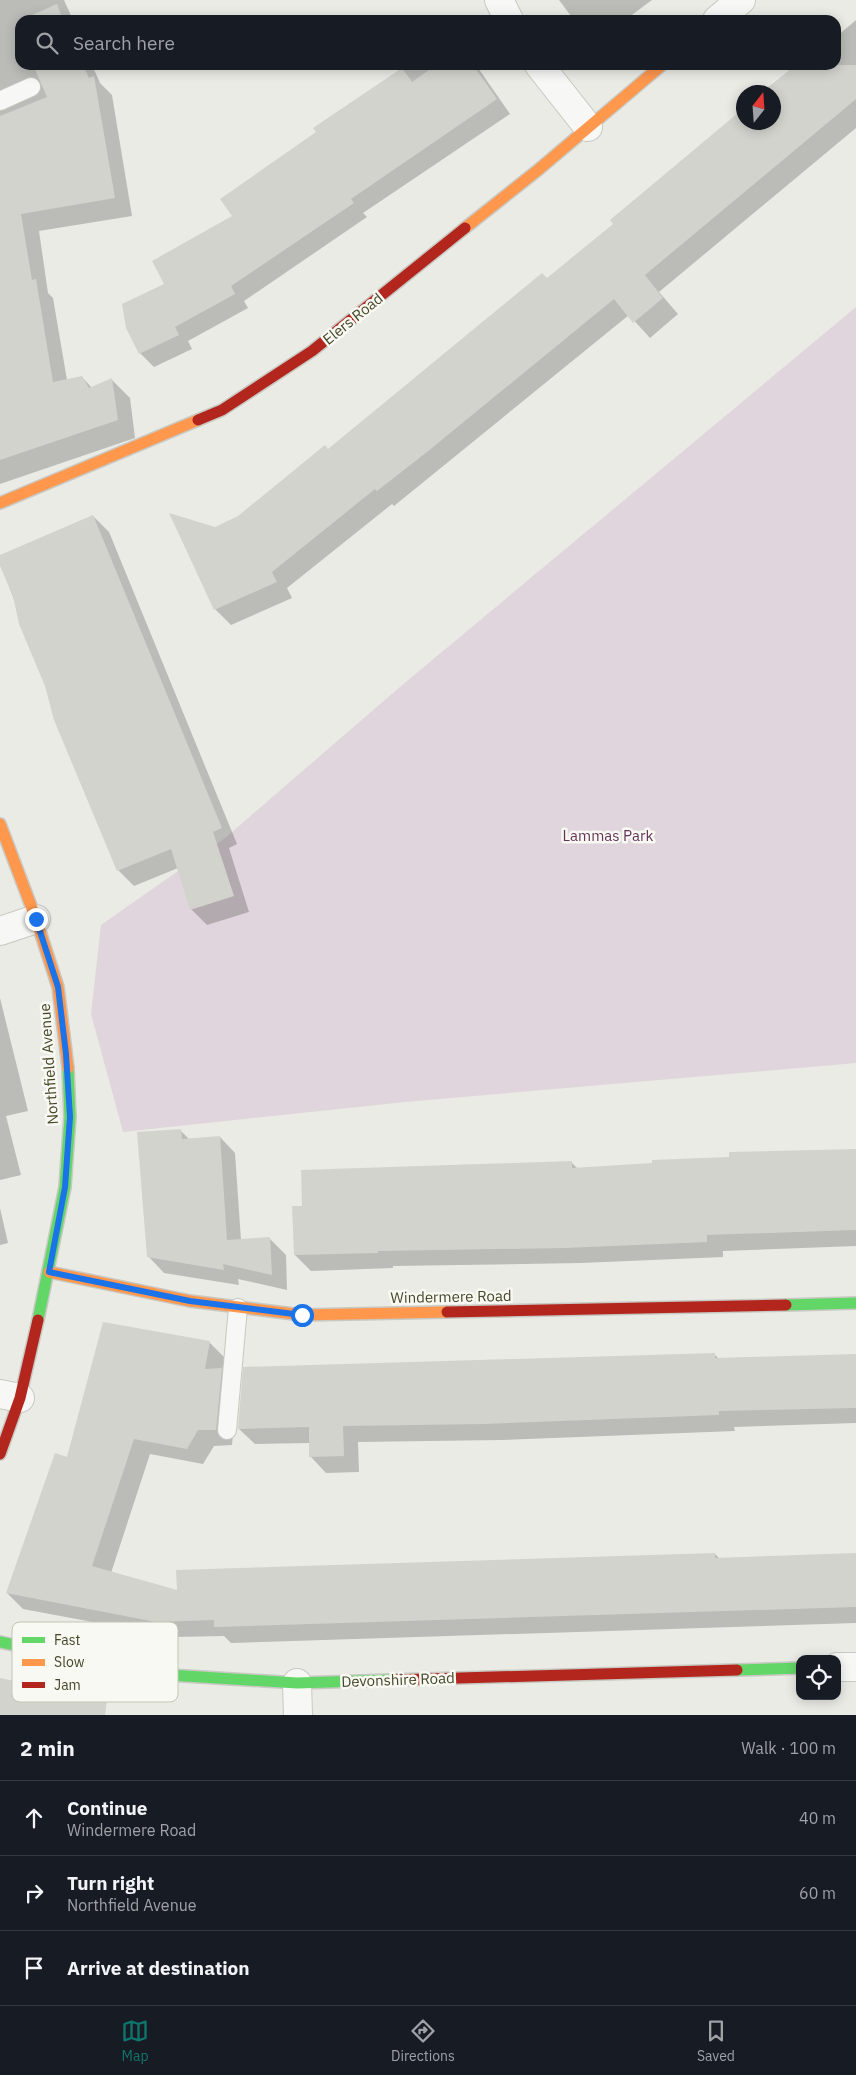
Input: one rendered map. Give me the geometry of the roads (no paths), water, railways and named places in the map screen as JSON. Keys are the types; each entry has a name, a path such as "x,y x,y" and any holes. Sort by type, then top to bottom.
{"street":[{"path":"499,0 506,15"},
{"path":"723,15 741,0"},
{"path":"543,70 588,126"},
{"name":"Elers Road","path":"0,504 213,414 312,351 538,170 656,70"},
{"name":"Northfield Avenue","path":"0,824 36,919 58,987 66,1054 70,1117 65,1187 49,1272 10,1396 0,1454"},
{"path":"0,931 36,919"},
{"name":"Windermere Road","path":"49,1272 190,1301 302,1315 856,1303"},
{"path":"841,1667 856,1667"},
{"name":"Devonshire Road","path":"178,1676 297,1683 796,1668"},
{"path":"297,1683 298,1715"}],"lane":[{"path":"0,101 32,87"},
{"path":"227,1430 238,1308"}],"park label":[{"name":"Lammas Park","path":"608,836"}]}
